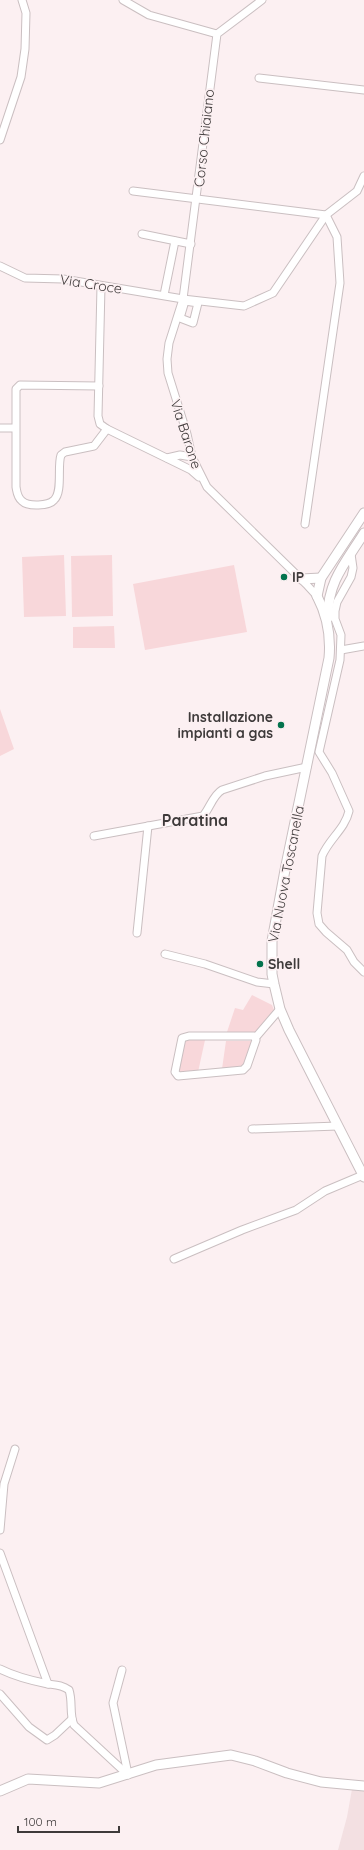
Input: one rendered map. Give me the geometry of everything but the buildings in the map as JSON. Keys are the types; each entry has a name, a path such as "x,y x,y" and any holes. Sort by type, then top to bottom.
{"main road":[{"path":"316,596 321,578 364,513"},
{"path":"316,596 326,593 364,533"},
{"path":"301,580 321,578"},
{"name":"Via Nuova Toscanella","path":"328,625 328,612 334,581"},
{"name":"Via Nuova Toscanella","path":"316,596 321,604 328,625 330,636 329,658 284,870 274,927 272,958 274,984 280,1009 363,1176"},
{"path":"0,1791 28,1779 34,1778 93,1784 128,1775 156,1765 235,1755 287,1773 321,1782 364,1786"}],"street":[{"path":"0,140 22,71 26,13 22,0"},
{"path":"123,0 149,15 217,34 262,0"},
{"name":"Corso Chiaiano","path":"183,299 217,34"},
{"path":"259,78 364,90"},
{"name":"Via Croce","path":"0,266 25,278 58,278 183,299 244,306 273,294 326,215 357,191 364,176"},
{"path":"133,191 326,215 337,237 340,283 304,524"},
{"path":"142,234 191,244"},
{"path":"164,295 175,241"},
{"path":"101,286 98,419 100,424 107,429 176,462 201,478"},
{"name":"Via Barone","path":"183,299 169,342 166,359 168,373 192,457 201,478 210,490 316,596"},
{"path":"99,386 19,386 15,391 17,492 24,502 38,504 51,503 56,498 59,489 61,455 65,452 94,446 107,429"},
{"path":"0,428 15,428"},
{"path":"180,455 188,443"},
{"path":"166,458 180,455 192,457"},
{"path":"176,462 189,461 192,457"},
{"path":"350,554 353,568 346,586 337,602 335,619 341,635 341,650 319,752 332,773 349,811 342,828 325,849 322,856 317,913 322,928 347,950 354,962 364,972"},
{"path":"334,581 342,581 346,586"},
{"path":"341,650 364,646"},
{"path":"94,836 203,816 217,794 222,790 265,776 307,767"},
{"path":"137,933 148,826"},
{"path":"165,954 205,964 257,982 274,984"},
{"path":"256,1037 189,1036 182,1038 175,1072 176,1075 243,1070 247,1066 256,1037 280,1009"},
{"path":"252,1129 338,1126"},
{"path":"174,1259 242,1230 296,1210 325,1191 363,1176"},
{"path":"0,1530 4,1484 15,1449"},
{"path":"0,1553 48,1684"},
{"path":"0,1669 48,1684 59,1685 69,1690 73,1706 72,1720 79,1729 128,1775"},
{"path":"122,1670 113,1703 128,1775"},
{"path":"0,1694 29,1727 47,1740 72,1720"}],"shaded area":[{"path":"64,555 66,616 24,617 22,557"},
{"path":"112,555 113,616 72,617 71,556"},
{"path":"234,565 247,632 145,650 133,584"},
{"path":"114,626 115,648 73,648 73,627"},
{"path":"0,709 14,749 0,756"},
{"path":"252,995 272,1005 274,1010 256,1033 227,1032 235,1008 243,1010"},
{"path":"185,1040 205,1040 198,1072 178,1072"},
{"path":"226,1041 254,1041 246,1057 243,1068 222,1069"},
{"path":"352,1789 364,1789 364,1850 338,1850 347,1817"}],"place":[{"name":"IP","path":"284,577"},
{"name":"Installazione impianti a gas","path":"281,725"},
{"name":"Shell","path":"260,964"}],"district":[{"name":"Paratina","path":"195,820"}]}
